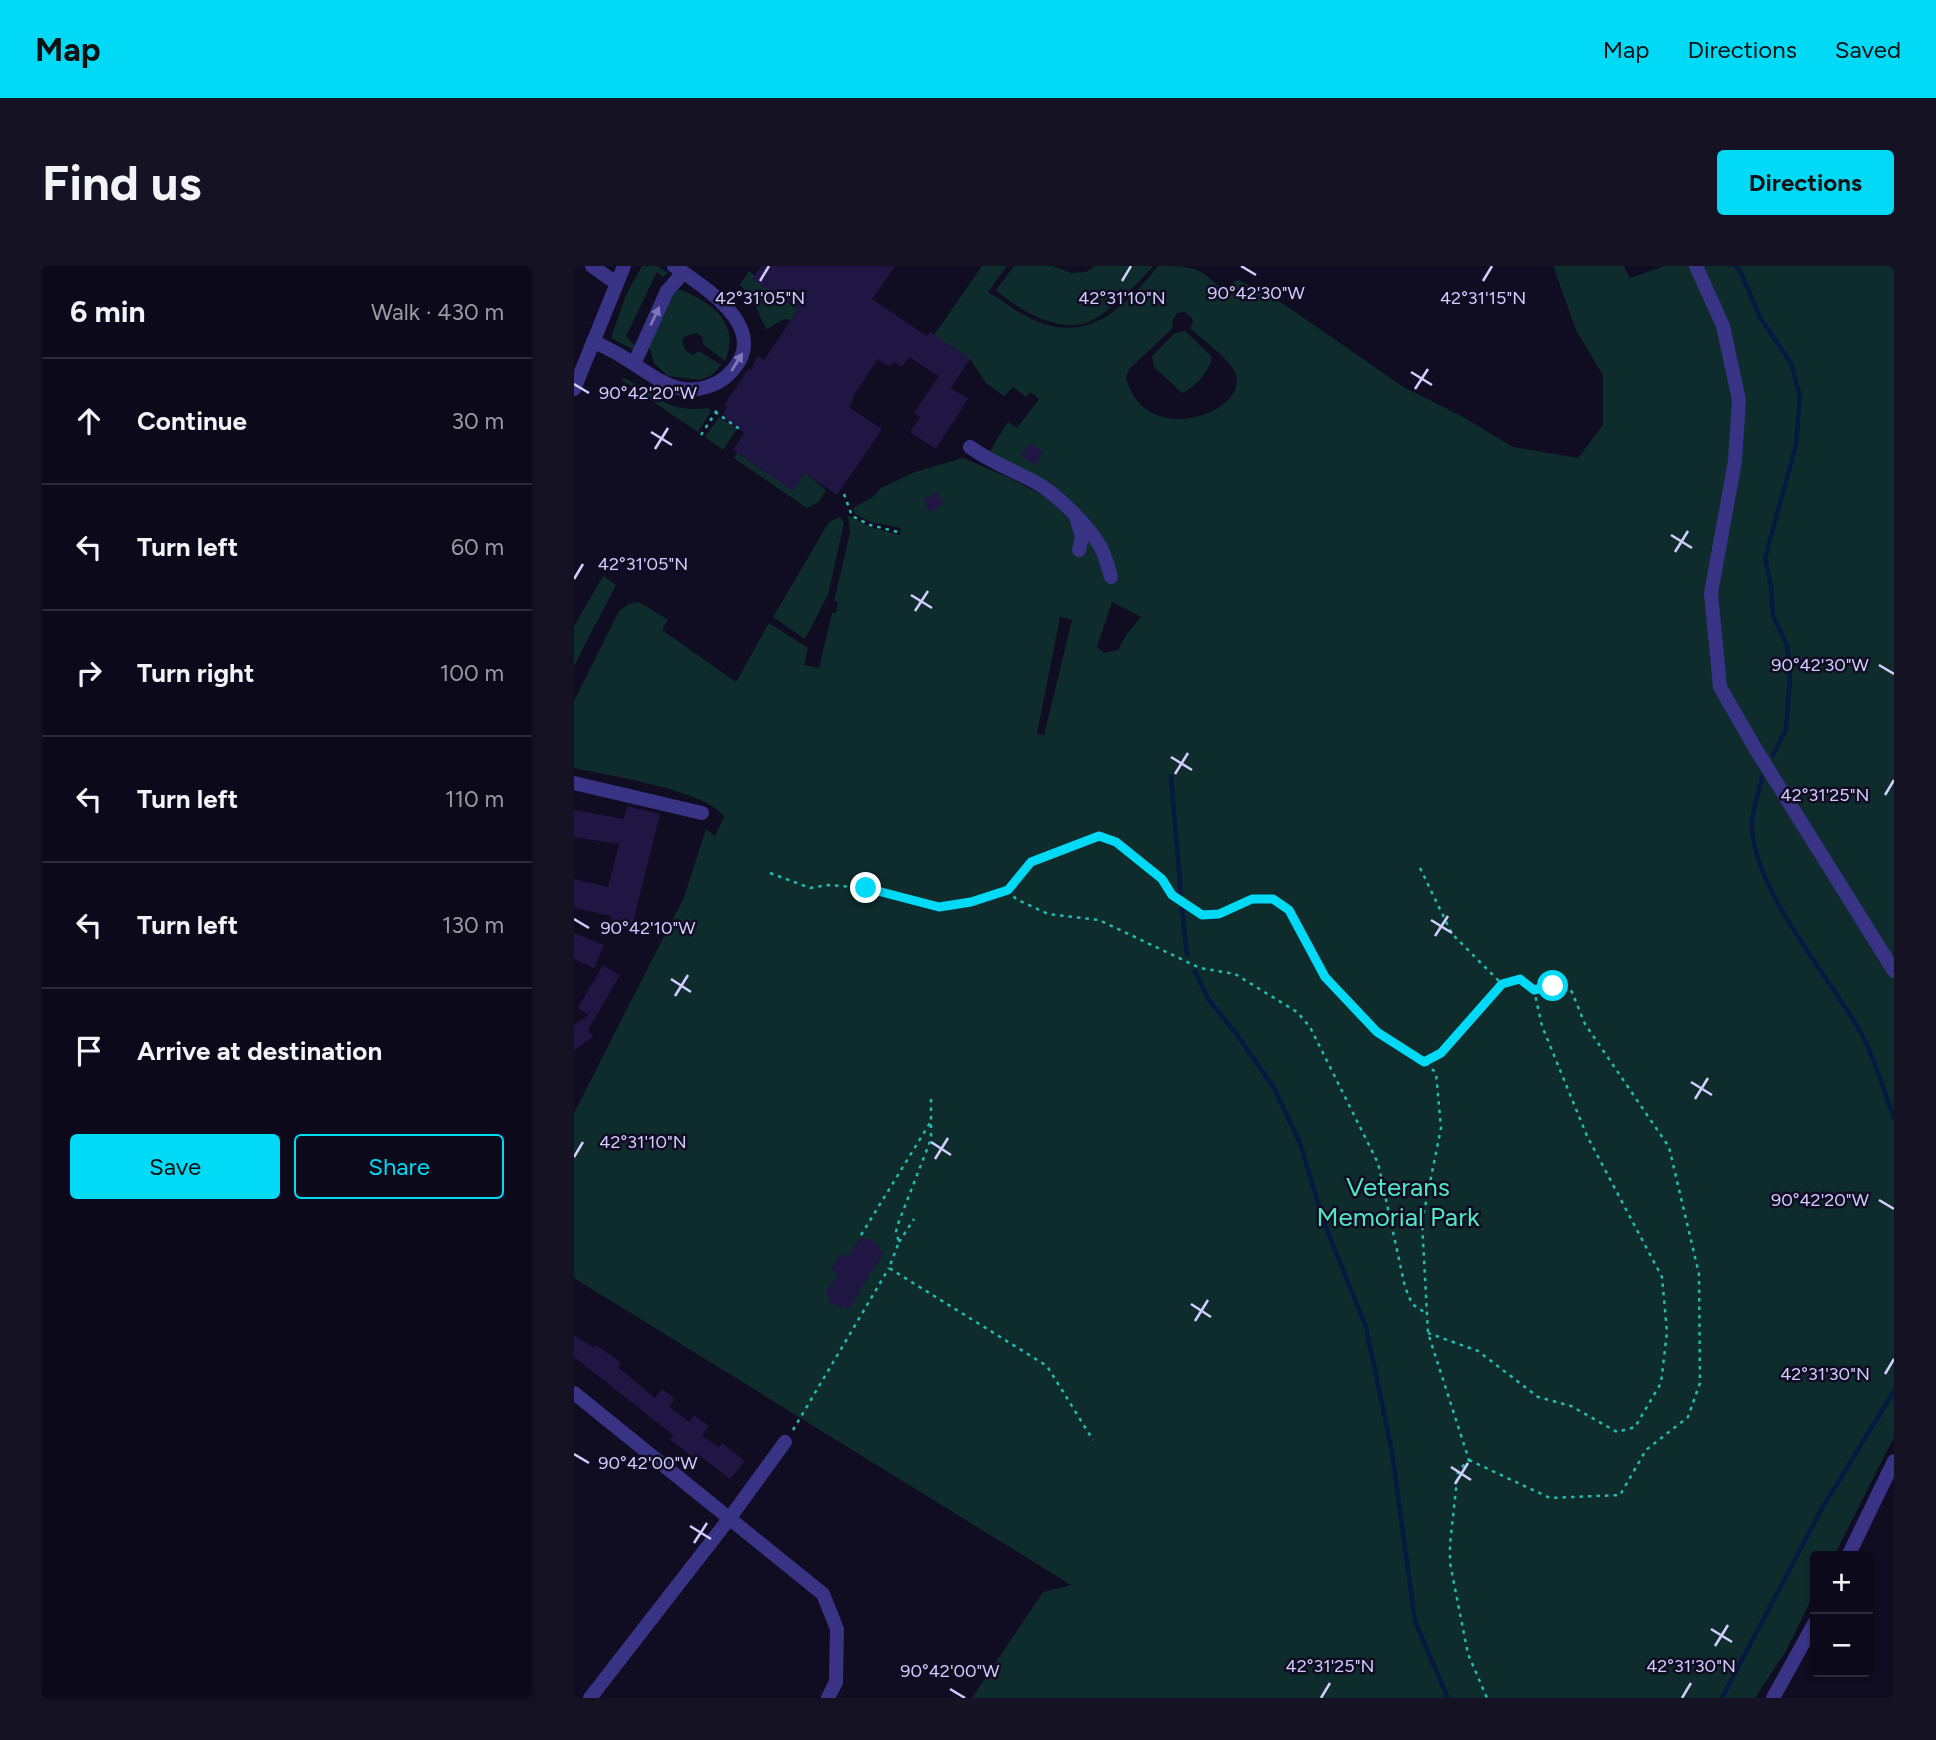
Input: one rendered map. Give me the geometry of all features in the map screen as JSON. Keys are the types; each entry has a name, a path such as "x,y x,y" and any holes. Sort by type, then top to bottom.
{"street":[{"path":"592,266 616,283"},
{"path":"574,389 625,266"},
{"path":"1696,266 1723,326 1739,400 1735,461 1711,593 1720,687 1894,971"},
{"path":"593,341 658,378 681,389 700,388 720,382 743,356 744,342 737,318 717,297 677,268 634,364"},
{"path":"970,447 991,463 1034,481 1060,499 1091,532 1101,548 1111,577"},
{"path":"1076,518 1082,537 1079,550"},
{"path":"574,783 702,813"},
{"path":"574,1393 823,1594 837,1629 836,1682 828,1698"},
{"path":"590,1698 729,1519 785,1442"},
{"path":"1849,1551 1894,1461"},
{"path":"1773,1698 1810,1631"}],"path":[{"path":"702,435 719,407"},
{"path":"715,412 741,430"},
{"path":"844,494 852,516 870,525 898,532"},
{"path":"770,873 810,888 828,885 866,888 939,907 971,902 1008,890 1031,862 1099,836 1116,842 1162,879 1172,895 1202,915 1219,914 1252,899 1273,899 1289,910 1325,977 1377,1032 1424,1062 1436,1073 1441,1128 1422,1222 1428,1333 1469,1460 1550,1498 1620,1494 1646,1450 1688,1417 1700,1383 1699,1274 1670,1147 1585,1024 1571,990 1553,986 1534,990"},
{"path":"1420,868 1452,934 1502,984"},
{"path":"1008,890 1016,899 1048,914 1099,920 1200,968 1235,974 1297,1012 1310,1027 1378,1163 1405,1287 1412,1304 1427,1314"},
{"path":"1424,1062 1441,1053 1502,984 1520,979 1534,990 1542,1026 1587,1136 1662,1277 1667,1332 1661,1384 1635,1427 1617,1432 1572,1406 1538,1397 1478,1351 1428,1333"},
{"path":"899,1242 897,1228 932,1139 931,1099"},
{"path":"861,1235 932,1120"},
{"path":"785,1442 829,1374 914,1219"},
{"path":"889,1268 1047,1366 1093,1440"},
{"path":"1469,1460 1458,1471 1450,1563 1468,1654 1487,1698"}],"green space":[{"path":"642,266 657,266 668,273 663,277 657,272 626,336 636,347 634,350 611,338 626,295"},
{"name":"Veterans Memorial Park","path":"982,266 1007,266 988,292 1030,318 1050,326 1069,328 1102,319 1117,309 1158,266 1189,268 1202,273 1226,293 1237,279 1285,305 1402,386 1463,417 1513,447 1578,458 1603,425 1603,375 1576,330 1553,266 1624,266 1630,278 1664,266 1894,266 1894,1437 1837,1551 1810,1551 1810,1602 1786,1651 1755,1698 972,1698 1043,1592 1071,1585 574,1278 574,1113 684,897 706,829 715,836 724,817 699,799 679,792 574,768 574,701 619,611 629,604 639,602 668,620 662,630 736,682 769,623 808,648 804,665 819,668 832,613 836,613 838,602 834,601 850,533 848,515 870,527 900,535 901,528 871,522 855,514 853,508 874,496 881,488 915,472 963,458 1044,496 1058,506 1094,547 1101,537 994,458 990,451 1008,422 1017,428 1039,399 1030,392 1026,397 1013,387 1004,396 986,383 970,359 934,335","holes":["1185,312 1192,318 1190,328 1229,363 1237,383 1230,397 1216,409 1197,417 1176,419 1155,414 1138,401 1126,378 1129,369 1172,329 1177,313","1112,602 1141,617 1118,650 1104,653 1097,647","1060,617 1072,620 1044,735 1037,734"]},
{"path":"1014,266 1053,266 1071,273 1086,272 1095,266 1153,266 1113,306 1086,323 1074,325 1050,322 1026,312 996,290"},
{"path":"749,271 798,310 791,320 785,319 766,329 751,296 740,285"},
{"path":"677,290 693,295 713,308 721,316 729,336 725,361 703,344 703,338 697,333 685,336 682,342 686,351 693,355 699,351 721,365 712,375 700,380 668,376 654,363 649,347 670,293"},
{"path":"1185,331 1212,357 1201,378 1182,393 1154,367 1152,356 1175,333"},
{"path":"622,377 672,405 694,409 708,408 711,411 698,432 623,381"},
{"path":"719,417 737,429 723,450 705,437"},
{"path":"737,453 793,490 805,473 826,490 819,502 807,508 734,458"},
{"path":"840,517 844,523 828,595 805,639 773,617 829,522"},
{"path":"603,576 616,585 574,666 574,626"}],"building":[{"path":"761,266 895,266 872,299 927,336 930,332 970,359 951,388 968,399 936,449 910,432 920,417 914,413 939,376 909,357 902,367 893,362 890,367 878,359 852,398 854,399 849,407 882,429 837,495 805,473 793,491 733,450 744,433 722,417 727,407 724,405 749,368 751,370 757,356 764,360 798,310 752,279"},
{"path":"1029,443 1044,452 1035,465 1021,456"},
{"path":"936,492 944,504 930,512 923,500"},
{"path":"627,806 660,814 631,930 610,925 612,916 574,908 574,879 608,887 619,844 574,837 574,810 624,819"},
{"path":"574,933 604,945 594,968 574,959"},
{"path":"603,965 620,975 588,1030 593,1037 574,1050 574,1025 589,1015 578,1008"},
{"path":"861,1237 881,1247 879,1249 884,1252 848,1310 843,1307 842,1309 828,1301 830,1298 825,1295 838,1273 831,1268 841,1253 848,1257"},
{"path":"574,1335 594,1348 596,1345 621,1363 618,1367 655,1398 662,1389 675,1399 669,1406 689,1422 694,1415 709,1426 702,1435 719,1448 722,1443 745,1461 730,1479 700,1456 697,1460 670,1440 673,1435 574,1357"}],"waterway":[{"path":"1736,266 1761,319 1791,363 1800,397 1796,445 1765,558 1771,586 1773,616 1787,645 1790,678 1786,729 1773,755"},
{"path":"1171,776 1181,894"},
{"path":"1762,777 1752,825 1755,850 1765,876 1794,931 1861,1033 1875,1063 1894,1118"},
{"path":"1182,909 1187,955"},
{"path":"1195,971 1208,999 1274,1088 1300,1143 1323,1220 1366,1327 1392,1452 1415,1621 1448,1698"},
{"path":"1722,1698 1821,1510 1894,1391"}],"route":[{"path":"866,888 939,907 971,902 1008,890 1031,862 1099,836 1116,842 1162,879 1172,895 1202,915 1219,914 1252,899 1273,899 1289,910 1325,977 1377,1032 1424,1062 1441,1053 1502,984 1520,979 1534,990 1553,986"}]}
